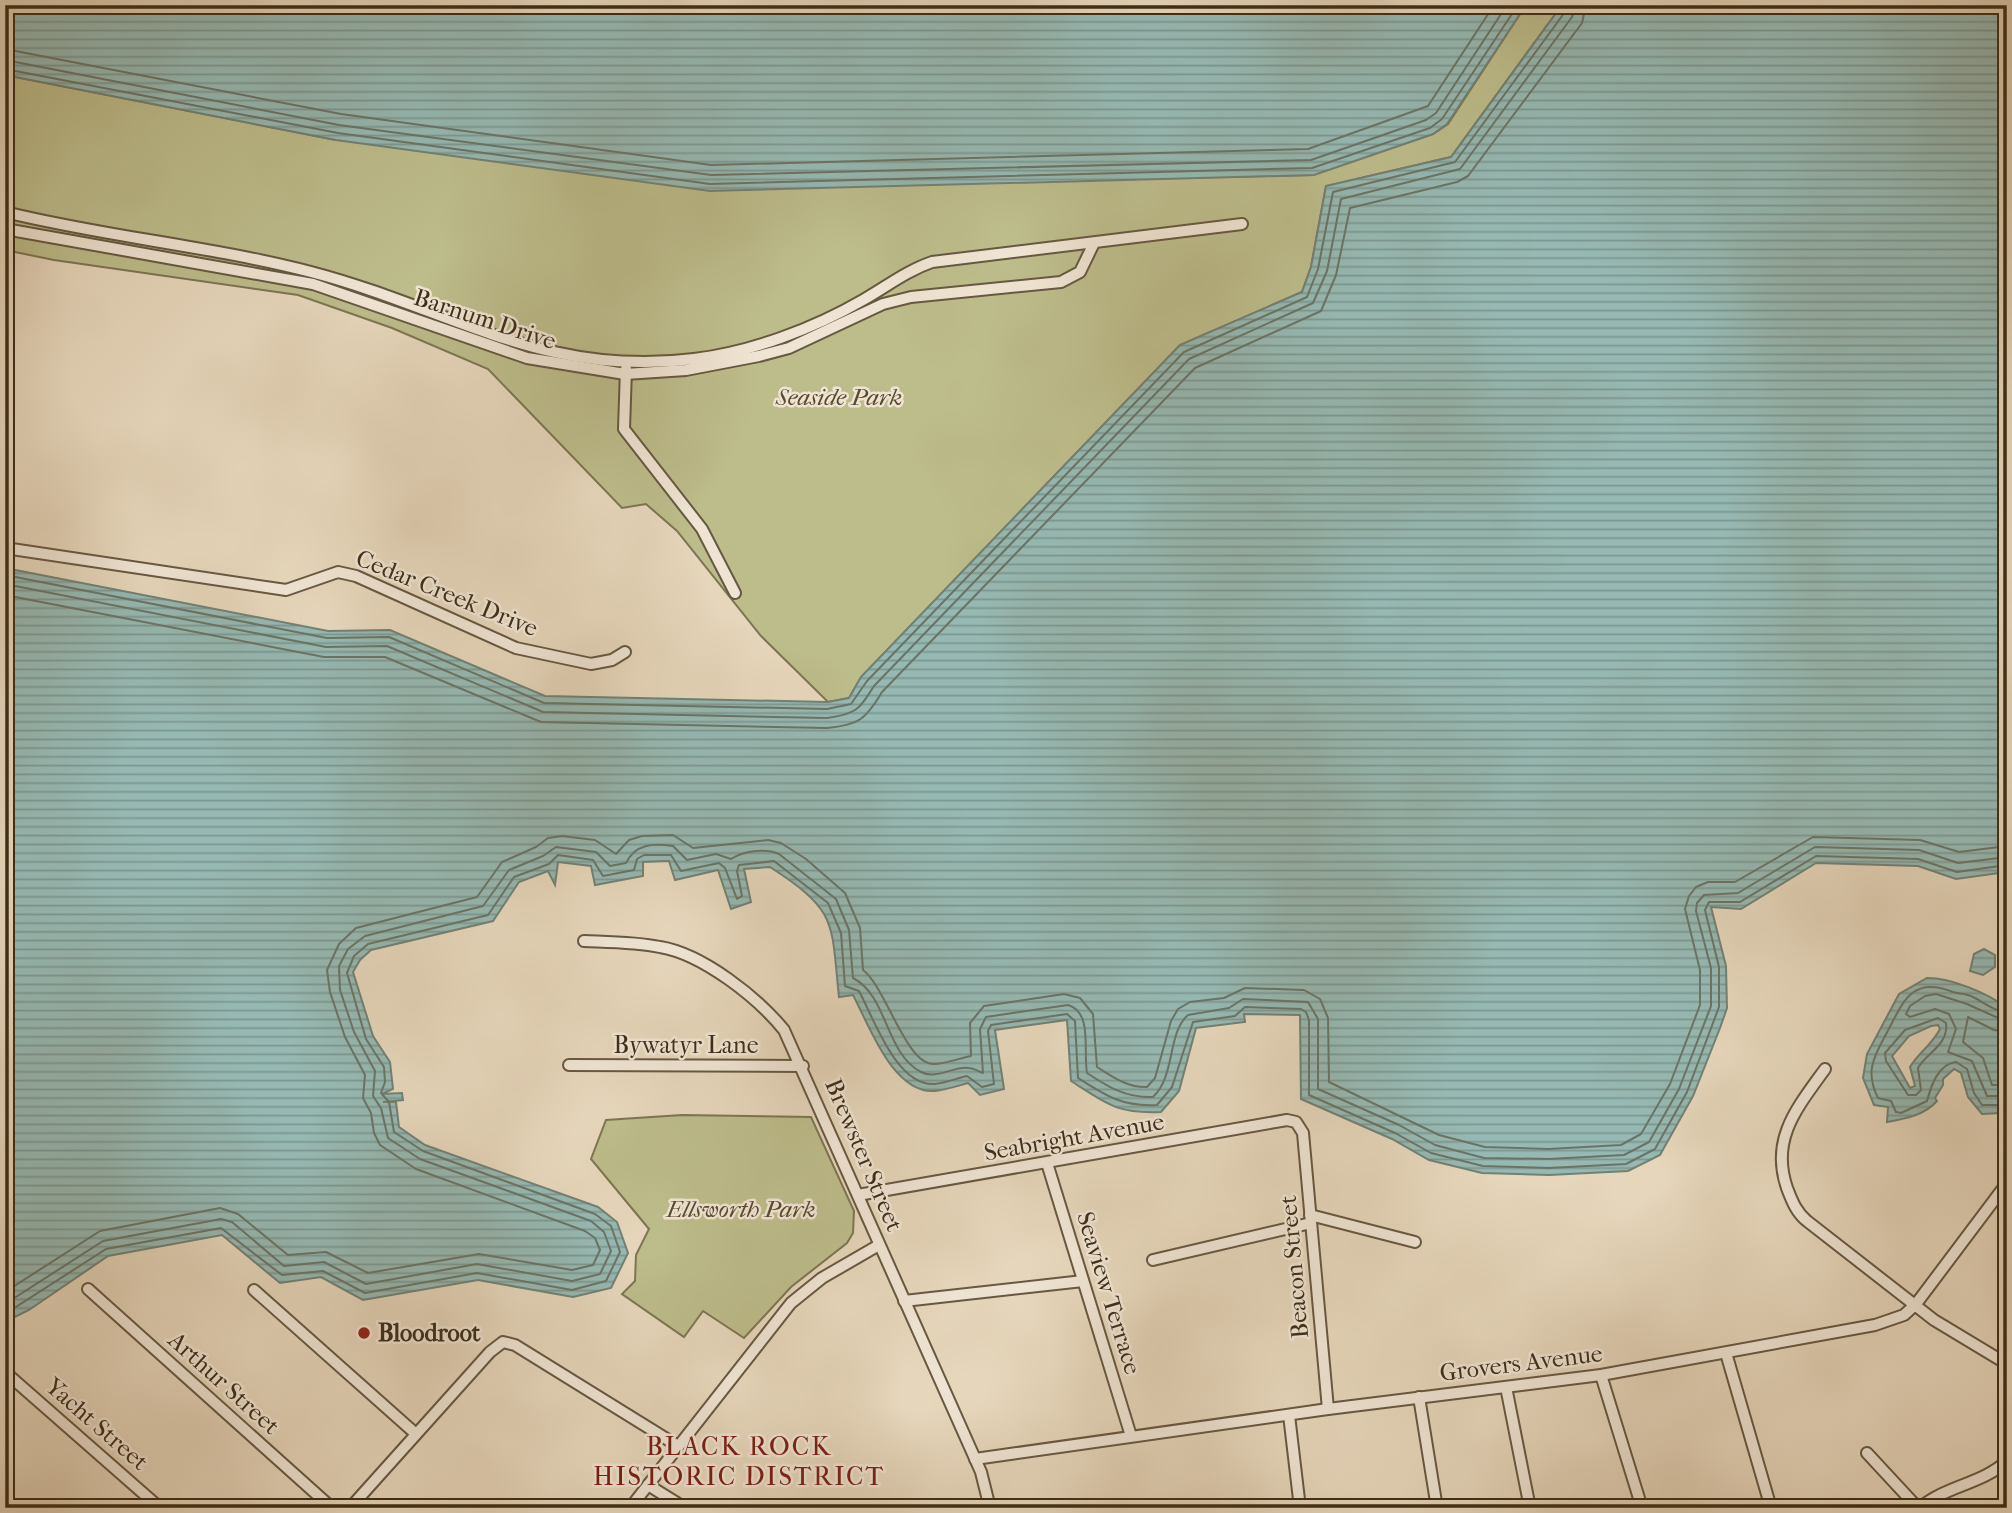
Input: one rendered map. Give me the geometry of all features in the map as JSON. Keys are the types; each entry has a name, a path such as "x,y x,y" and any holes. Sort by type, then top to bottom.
{"street":[{"name":"Barnum Drive","path":"5,212 312,272 525,346 626,369 744,348 825,320 913,269 932,262 1242,224"},
{"name":"Barnum Drive","path":"5,229 313,284 527,358 626,369 686,370 789,348 883,304 911,298 1062,282 1080,272 1094,243"},
{"path":"626,369 624,429 702,529 735,593"},
{"name":"Cedar Creek Drive","path":"5,548 286,590 338,572 356,576 516,648 591,664 612,660 625,652"},
{"name":"Brewster Street","path":"584,941 662,947 691,958 739,988 770,1013 785,1030 975,1460 989,1495 990,1508"},
{"name":"Bywatyr Lane","path":"569,1065 803,1066"},
{"path":"1825,1069 1790,1116 1784,1132 1782,1171 1790,1196 1807,1221 1934,1320 2007,1364"},
{"name":"Seabright Avenue","path":"858,1195 1287,1121 1296,1122"},
{"name":"Beacon Street","path":"1296,1122 1303,1133 1328,1409"},
{"name":"Seaview Terrace","path":"1047,1163 1131,1436"},
{"name":"Grovers Avenue","path":"975,1460 1328,1409 1601,1375 1875,1325 1904,1315 1916,1304 2007,1183"},
{"path":"1153,1260 1310,1219 1415,1242"},
{"path":"630,1508 798,1296 830,1272 879,1245"},
{"path":"904,1301 1083,1281"},
{"name":"Arthur Street","path":"88,1289 332,1508"},
{"path":"254,1290 416,1434"},
{"path":"350,1508 490,1352 503,1342 514,1345 595,1392 678,1446"},
{"path":"1726,1353 1770,1508"},
{"path":"5,1389 10,1375"},
{"name":"Yacht Street","path":"10,1375 160,1508"},
{"path":"1601,1375 1642,1508"},
{"path":"1506,1387 1530,1508"},
{"path":"1419,1397 1437,1508"},
{"path":"1289,1415 1300,1508"},
{"path":"1867,1453 1919,1508 1934,1496 1972,1483 2007,1461"},
{"path":"648,1485 685,1508"}],"green space":[{"name":"Seaside Park","path":"1526,5 1562,5 1451,157 1326,186 1311,267 1302,292 1180,345 861,677 849,698 828,702 761,636 677,531 646,504 622,508 488,369 392,328 298,295 54,260 5,250 5,75 336,140 1139,179 1313,175 1433,134 1448,124"},
{"name":"Ellsworth Park","path":"682,1115 811,1117 854,1211 853,1233 847,1243 791,1287 744,1338 703,1311 684,1337 622,1294 635,1281 636,1255 649,1229 591,1159 606,1120"}],"water":[{"path":"5,5 1526,5 1447,124 1433,134 1314,175 710,191 336,140 5,75"},
{"path":"1562,5 2007,5 2007,872 1956,879 1918,866 1816,863 1741,909 1711,907 1726,966 1727,1008 1693,1096 1660,1155 1628,1171 1549,1175 1482,1173 1429,1160 1392,1139 1301,1099 1300,1015 1244,1014 1245,1022 1196,1028 1179,1091 1161,1112 1133,1111 1113,1106 1071,1081 1067,1020 995,1030 1004,1089 980,1095 968,1083 935,1091 920,1089 895,1070 884,1055 853,995 839,997 832,934 820,907 770,867 744,869 751,902 731,909 718,870 675,880 669,861 643,862 643,876 595,885 591,866 558,862 555,885 548,871 519,882 493,921 371,950 360,960 353,972 373,1036 390,1062 393,1089 382,1094 402,1093 403,1100 383,1102 396,1102 399,1127 425,1145 598,1207 617,1222 628,1253 611,1288 573,1297 478,1280 363,1300 321,1277 280,1283 222,1235 108,1256 29,1310 5,1322 5,568 328,631 390,630 545,696 828,702 849,698 861,677 1180,345 1302,292 1311,267 1326,186 1451,157"},
{"path":"1984,949 1995,955 1995,967 1983,975 1970,971 1974,954"},
{"path":"1927,978 1937,979 1969,987 2007,1008 2007,1109 2002,1113 1982,1114 1968,1097 1961,1073 1954,1069 1943,1079 1943,1085 1935,1098 1937,1101 1927,1110 1887,1122 1888,1107 1874,1105 1863,1078 1867,1054 1899,994","holes":["1938,1025 1940,1029 1910,1067 1915,1086 1910,1088 1892,1056 1909,1036"]}],"place":[{"name":"Bloodroot","path":"364,1333"}],"district":[{"name":"BLACK ROCK HISTORIC DISTRICT","path":"739,1461"}]}
